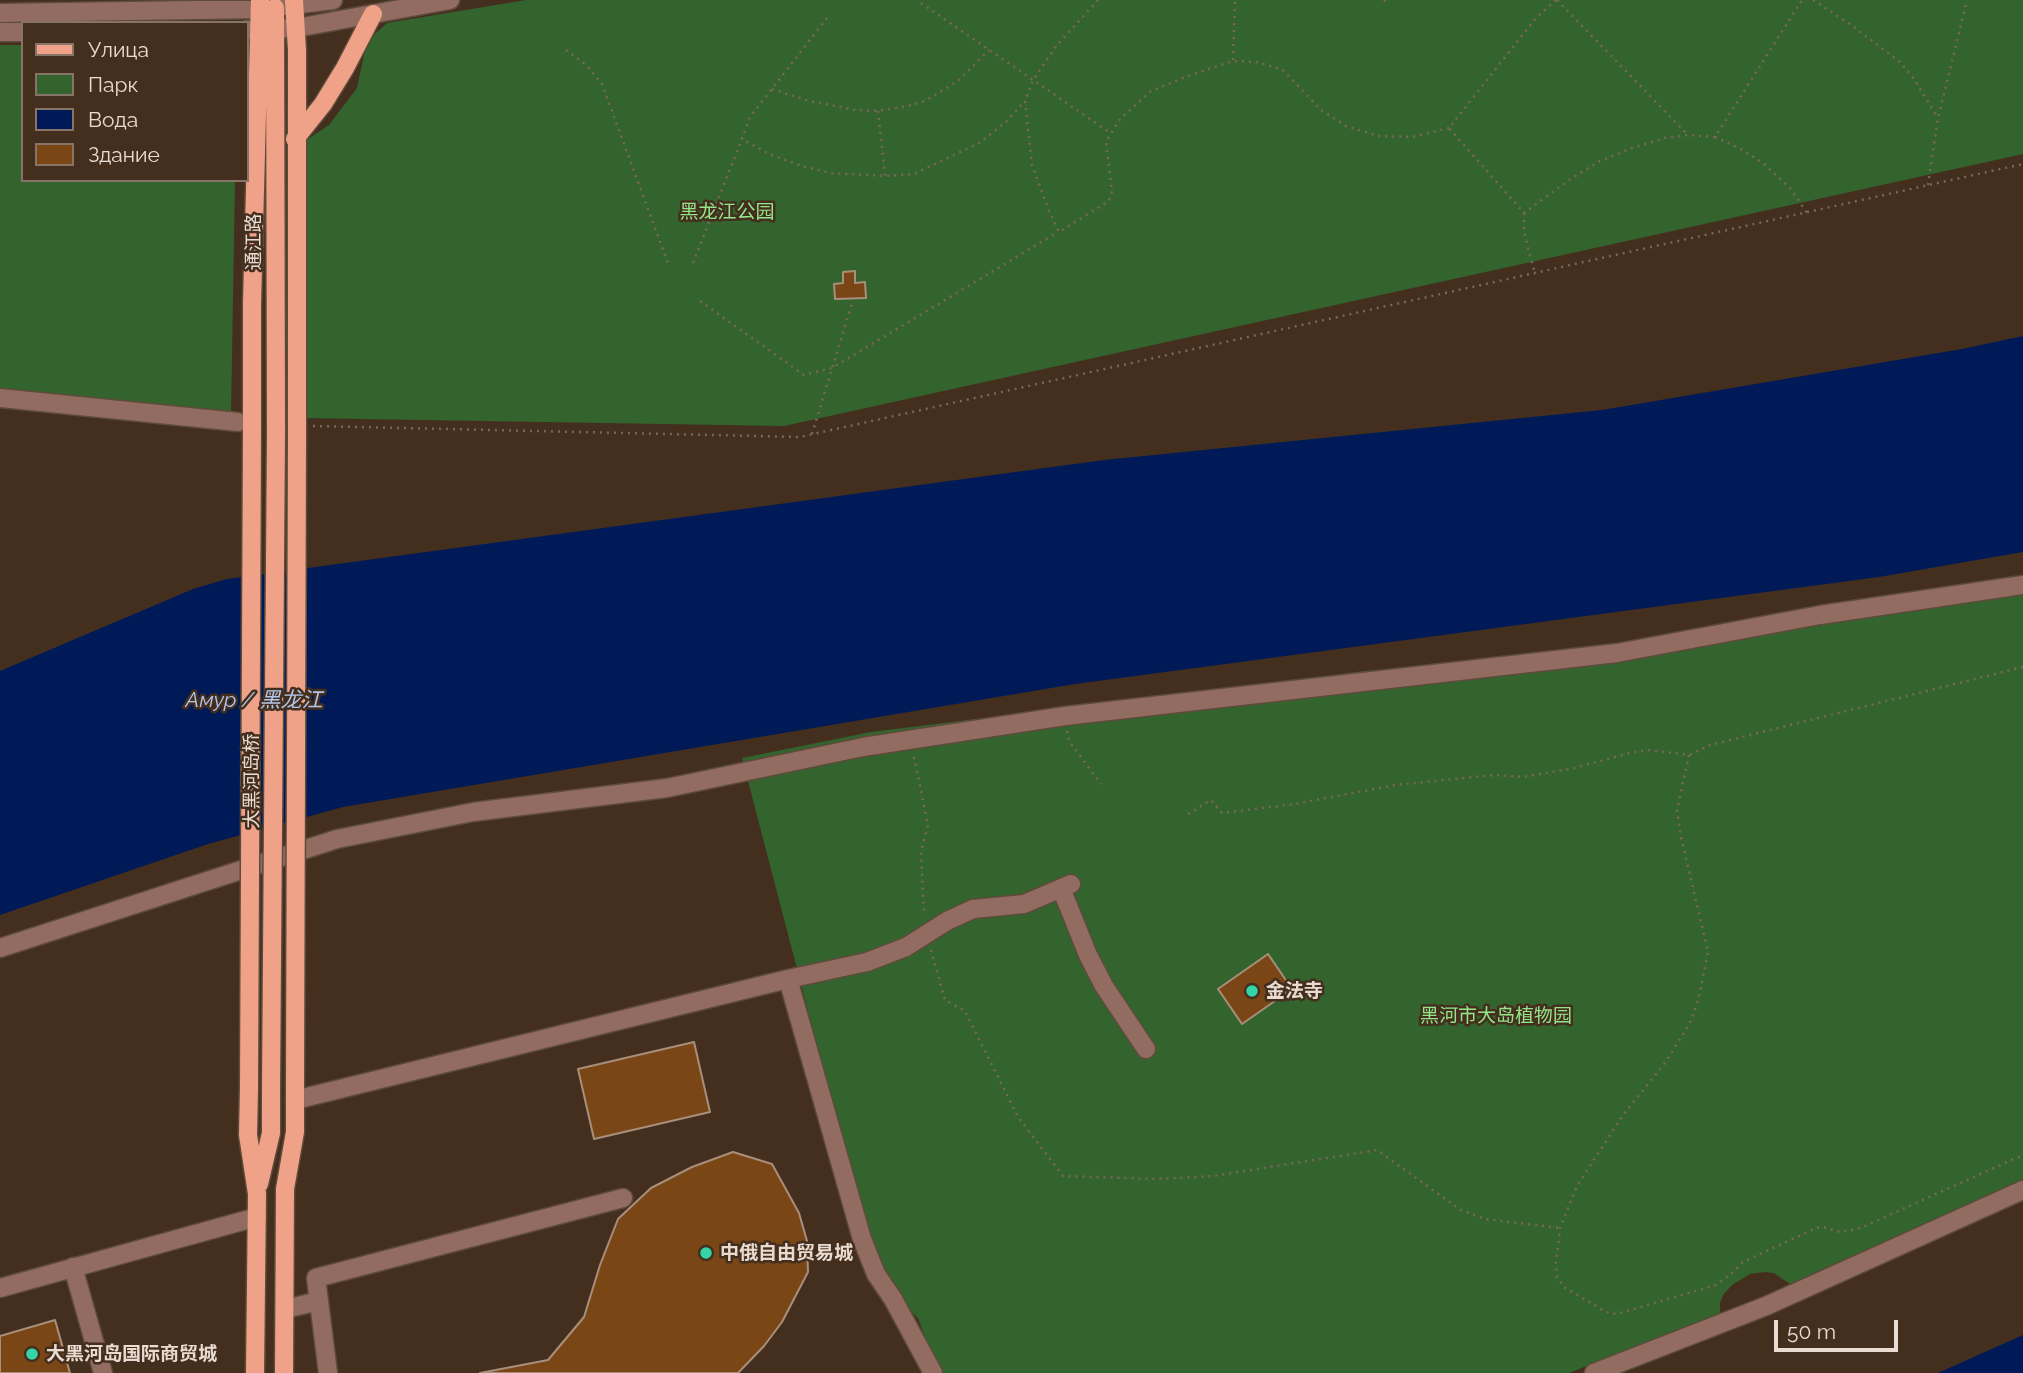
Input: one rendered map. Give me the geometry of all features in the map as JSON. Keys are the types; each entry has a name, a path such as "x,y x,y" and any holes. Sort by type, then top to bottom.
{"main road":[{"path":"284,1373 285,1189 295,1132 303,431 298,306 294,3"},
{"name":"通江路","path":"265,6 261,30 276,433"},
{"path":"295,139 323,104 373,14"},
{"path":"255,1373 257,1194 248,1135 245,427 251,136 261,30"},
{"name":"大黑河岛桥","path":"271,1133 276,433"},
{"path":"257,1194 271,1133"},
{"path":"271,1133 285,1189"}],"street":[{"path":"0,13 265,6 333,0"},
{"path":"261,30 296,28 450,0"},
{"path":"0,32 21,32"},
{"path":"0,398 245,427"},
{"path":"0,948 337,839 472,812 667,788 910,739 1065,716 1617,653 1819,615 2023,586"},
{"path":"295,1100 867,962 906,947 973,909 1024,905 1066,886 1088,956 1104,986 1146,1049"},
{"path":"788,979 862,1239 876,1275 893,1299 933,1373"},
{"path":"1594,1373 1766,1306 2023,1191"},
{"path":"328,1373 316,1278 623,1198"},
{"path":"0,1287 257,1217"},
{"path":"73,1267 103,1373"},
{"path":"285,1309 319,1301"}],"path":[{"path":"742,139 769,154 830,173 885,176 914,174 979,143 1006,122 1025,101 1033,80 1056,45 1098,0"},
{"path":"1233,61 1235,0"},
{"path":"1384,0 1388,4"},
{"path":"700,302 804,375 832,368 1109,201 1112,191 1106,142 1120,119 1151,91 1233,61 1257,62 1283,70 1321,110 1346,126 1378,136 1412,137 1449,128 1536,18 1556,0 1688,135"},
{"path":"1715,137 1802,0"},
{"path":"1813,0 1900,62 1938,118"},
{"path":"1928,186 1938,118 1967,0"},
{"path":"921,4 1110,133"},
{"path":"693,264 750,117 827,18"},
{"path":"566,50 586,65 602,85 669,266"},
{"path":"772,89 809,101 856,110 878,111 925,101 958,81 989,50"},
{"path":"1025,101 1032,165 1059,232"},
{"path":"878,111 885,176"},
{"path":"1449,128 1524,213 1524,232 1535,274"},
{"path":"1524,213 1600,161 1665,138 1688,135 1715,137 1763,163 1790,188 1807,213"},
{"path":"303,431 800,437 2023,164"},
{"path":"811,434 853,300"},
{"path":"1188,814 1211,800 1222,813 1295,804 1395,785 1494,775 1523,777 1649,750 1689,755 1710,745 2023,667"},
{"path":"1065,716 1069,741 1101,784"},
{"path":"910,739 928,825 921,852 927,934 945,1000 965,1011 1018,1117 1063,1176 1158,1179 1213,1177 1377,1150 1461,1210 1485,1219 1560,1228"},
{"path":"1689,755 1677,810 1708,952 1698,1001 1690,1023 1665,1063 1623,1115 1577,1186 1560,1228 1556,1263 1558,1277 1564,1287 1606,1312 1617,1314 1716,1285 1743,1262 1816,1228 1823,1227 1840,1232 1858,1229 2023,1154"}],"green space":[{"name":"黑龙江公园","path":"526,0 2023,0 2023,154 784,426 303,418 305,141 329,125 357,88 367,41 387,23"},
{"path":"0,45 21,45 21,182 235,182 231,414 0,389"},
{"name":"黑河市大岛植物园","path":"2023,577 2023,1179 1790,1284 1774,1273 1750,1274 1732,1285 1723,1295 1720,1313 1569,1373 938,1373 918,1318 900,1301 868,1241 742,758 871,732 1365,671 1640,644"}],"water":[{"name":"Амур / 黑龙江","path":"2023,336 2023,552 1879,577 1075,684 343,807 208,844 0,915 0,671 193,589 227,579 1104,460 1602,410 1962,349"},
{"path":"2023,1335 2023,1373 1938,1373"}],"building":[{"path":"855,271 855,283 865,282 866,298 835,299 834,284 843,283 843,272"},
{"path":"1268,954 1292,989 1242,1024 1218,989"},
{"path":"694,1042 710,1112 594,1139 578,1069"},
{"name":"中俄自由贸易城","path":"733,1152 772,1164 799,1213 807,1241 808,1272 782,1322 738,1373 480,1373 548,1360 584,1317 618,1219 651,1188 692,1167"},
{"name":"大黑河岛国际商贸城","path":"55,1320 70,1373 0,1373 0,1336"}],"place":[{"name":"金法寺","path":"1252,991"},
{"name":"中俄自由贸易城","path":"706,1253"},
{"name":"大黑河岛国际商贸城","path":"32,1354"}]}
